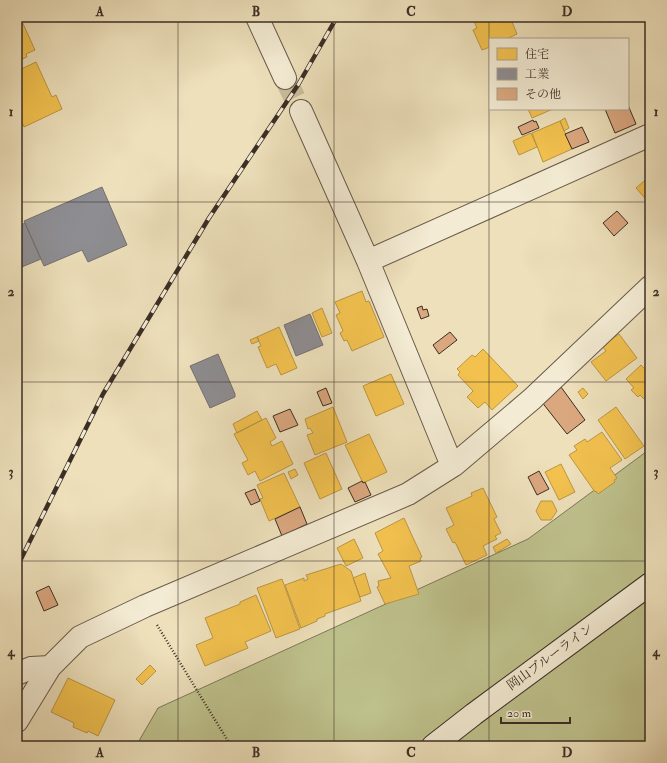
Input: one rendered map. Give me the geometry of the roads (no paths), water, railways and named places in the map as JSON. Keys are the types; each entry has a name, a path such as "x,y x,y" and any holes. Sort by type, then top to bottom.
{"street":[{"path":"257,17 285,78"},
{"path":"301,111 368,261 448,456 454,465"},
{"path":"368,261 650,135"},
{"path":"17,720 50,667 80,637 145,606 408,494 454,465 532,399 650,287"},
{"name":"岡山ブルーライン","path":"432,746 650,584"},
{"path":"17,674 31,668 50,667"}],"tunnel":[{"path":"285,78 301,111"}],"railway":[{"path":"17,567 103,394 209,218 298,85 337,17"}]}
